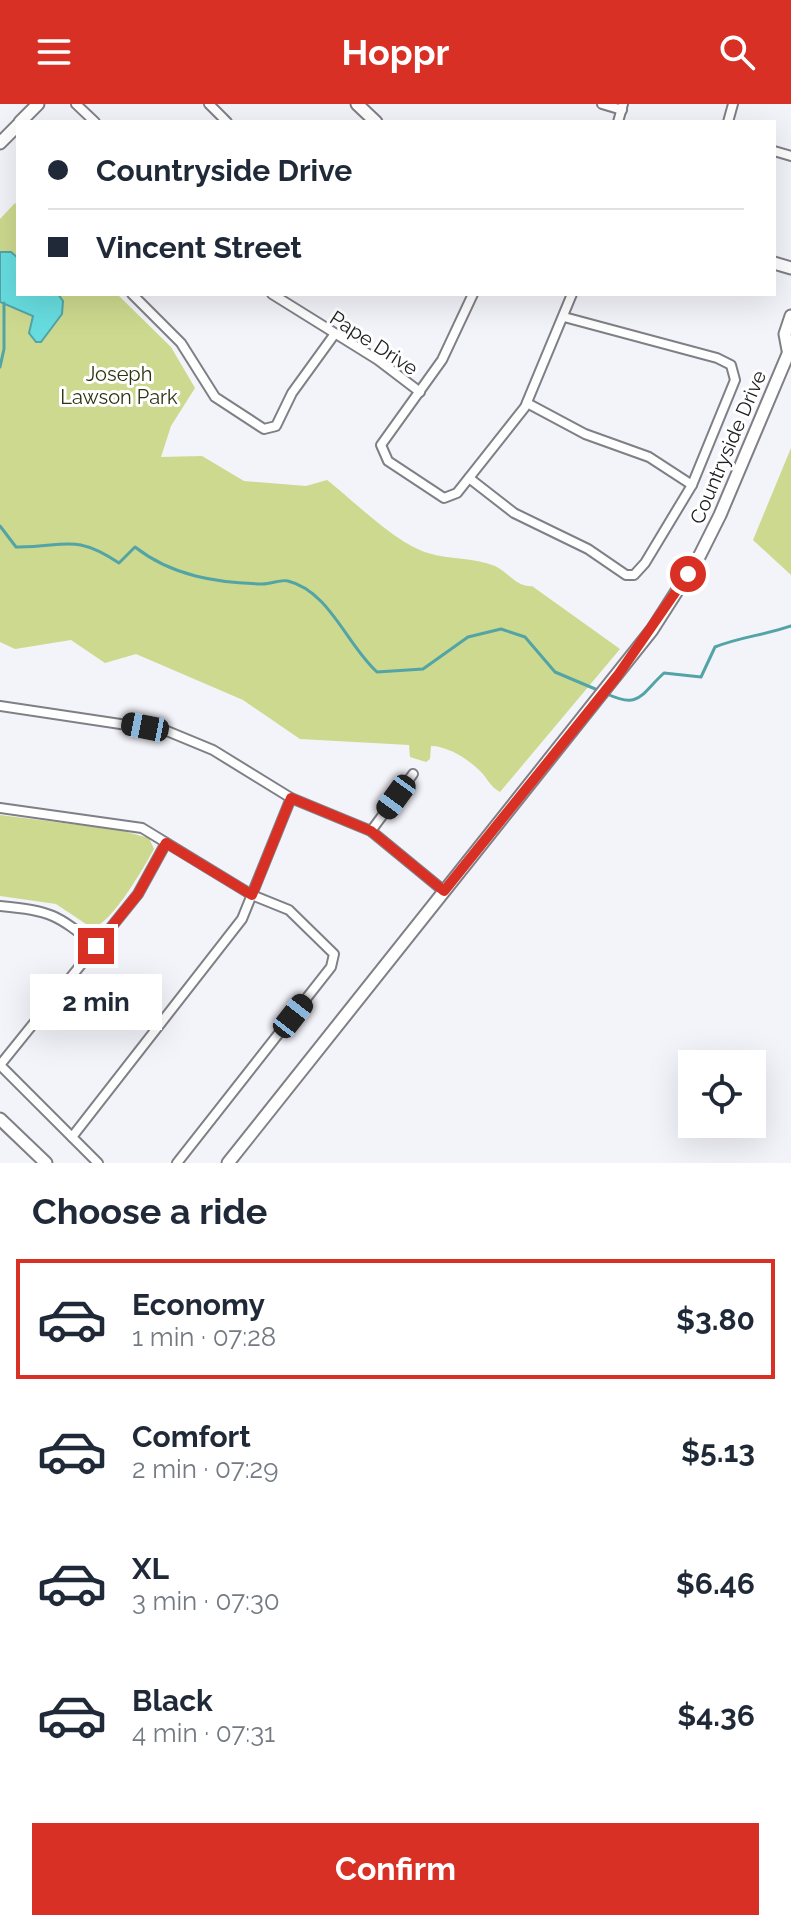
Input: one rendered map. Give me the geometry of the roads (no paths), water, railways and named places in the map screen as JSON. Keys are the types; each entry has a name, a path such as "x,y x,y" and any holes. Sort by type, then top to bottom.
{"main road":[{"path":"22,120 38,104"},
{"path":"357,104 374,120"},
{"path":"0,143 16,126"},
{"name":"Countryside Drive","path":"228,1163 625,667 700,555 737,482 790,348 785,334 791,316"},
{"path":"0,1119 46,1163"}],"street":[{"path":"76,104 93,120"},
{"path":"209,104 225,120"},
{"path":"602,104 622,107"},
{"path":"134,296 181,343 215,397 264,429 276,426 292,393 334,335"},
{"name":"Pape Drive","path":"275,296 378,360 420,392"},
{"path":"472,296 449,349 381,445 388,461 444,498 457,493 527,403 571,296"},
{"path":"469,478 514,513 588,549 626,575 634,575 645,563 692,485 735,380 731,365 717,358 564,317"},
{"path":"527,403 585,434 649,457 692,485"},
{"path":"0,706 167,731 213,750 291,798 371,831 444,891"},
{"path":"371,831 413,774"},
{"path":"72,1137 228,940 252,895 291,798"},
{"path":"0,808 142,828 252,895 289,910 334,954 331,967 177,1163"},
{"path":"98,1163 0,1065 138,894 166,843"},
{"path":"0,906 46,910 59,916 96,946"}],"water":[{"path":"0,252 11,252 16,256 16,296 59,296 63,301 62,314 41,342 36,342 29,333 33,316 0,302"}],"waterway":[{"path":"0,367 4,349 4,303"},
{"path":"0,526 16,547 79,545 103,553 119,563 135,547 164,565 212,580 263,584 288,581 302,587 326,607 377,672 423,669 468,637 501,629 525,637 555,672 600,691"},
{"path":"607,694 633,700 664,673 701,677 715,647 791,626"}],"park label":[{"name":"Joseph Lawson Park","path":"119,386"}]}
